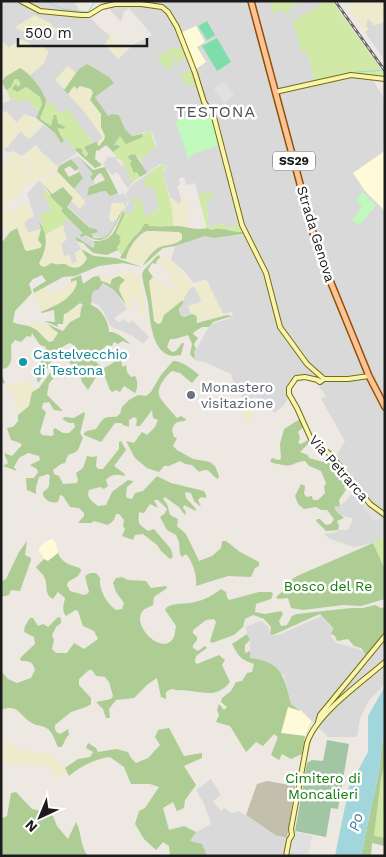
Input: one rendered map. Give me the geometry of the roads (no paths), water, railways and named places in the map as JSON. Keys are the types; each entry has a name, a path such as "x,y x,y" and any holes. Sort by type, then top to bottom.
{"main road":[{"name":"Strada Genova","path":"251,1 318,251 369,376 385,407"}],"street":[{"path":"21,1 40,11 81,15 89,15 102,7 118,3 159,6 168,12 177,27 194,69 204,102 214,117 242,225 266,273 279,324 318,378"},
{"path":"275,92 350,75 385,79"},
{"name":"Via Petrarca","path":"369,376 324,379 321,382 318,378 296,378 291,382 288,390 290,398 297,408 311,439 331,455 370,504 385,515"},
{"path":"286,856 289,840 288,833 291,829 306,743 320,715 385,636"},
{"path":"318,722 385,662"}],"water":[{"name":"Po","path":"385,686 385,722 379,771 361,855 335,856 349,787 368,752 368,716"}],"waterway":[{"path":"46,1 63,9 88,12 95,1"},
{"path":"357,72 385,70"}],"railway":[{"path":"335,1 385,71"}],"place":[{"name":"Castelvecchio di Testona","path":"23,362"},
{"name":"Monastero visitazione","path":"191,395"}],"district":[{"name":"TESTONA","path":"216,111"}],"park label":[{"name":"Bosco del Re","path":"328,586"},
{"name":"Cimitero di Moncalieri","path":"323,786"}]}
